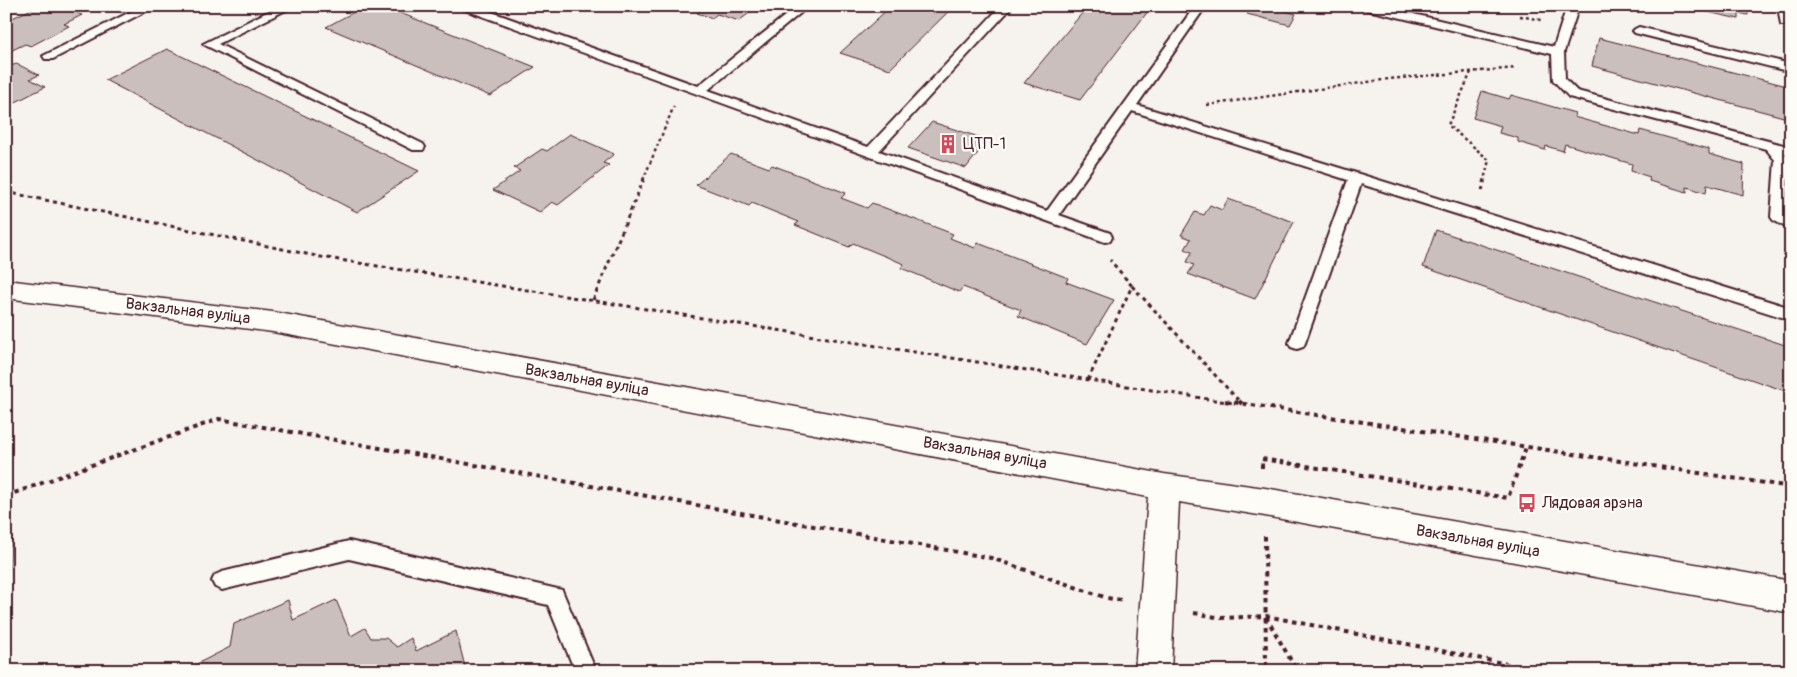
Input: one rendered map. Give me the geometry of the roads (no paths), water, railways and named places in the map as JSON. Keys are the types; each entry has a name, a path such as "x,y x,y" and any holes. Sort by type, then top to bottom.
{"main road":[{"name":"Вакзальная вуліца","path":"6,289 273,322 1164,487 1265,502 1791,597"},
{"path":"1152,671 1158,606 1164,487"}],"lane":[{"path":"49,56 151,6"},
{"path":"290,6 209,44 418,147"},
{"path":"464,6 1105,237"},
{"path":"699,91 804,6"},
{"path":"870,152 1008,6"},
{"path":"1050,217 1200,6"},
{"path":"1364,6 1558,58"},
{"path":"1573,6 1558,58 1559,80 1573,94 1791,151"},
{"path":"1784,6 1785,23"},
{"path":"1639,31 1791,68"},
{"path":"1128,106 1791,314"},
{"path":"1771,146 1782,160 1778,217 1791,225"},
{"path":"1297,343 1356,178"},
{"path":"222,581 350,550 555,597 586,671"}],"place":[{"name":"ЦТП-1","path":"948,144"},
{"name":"Лядовая арэна","path":"1527,503"}]}
